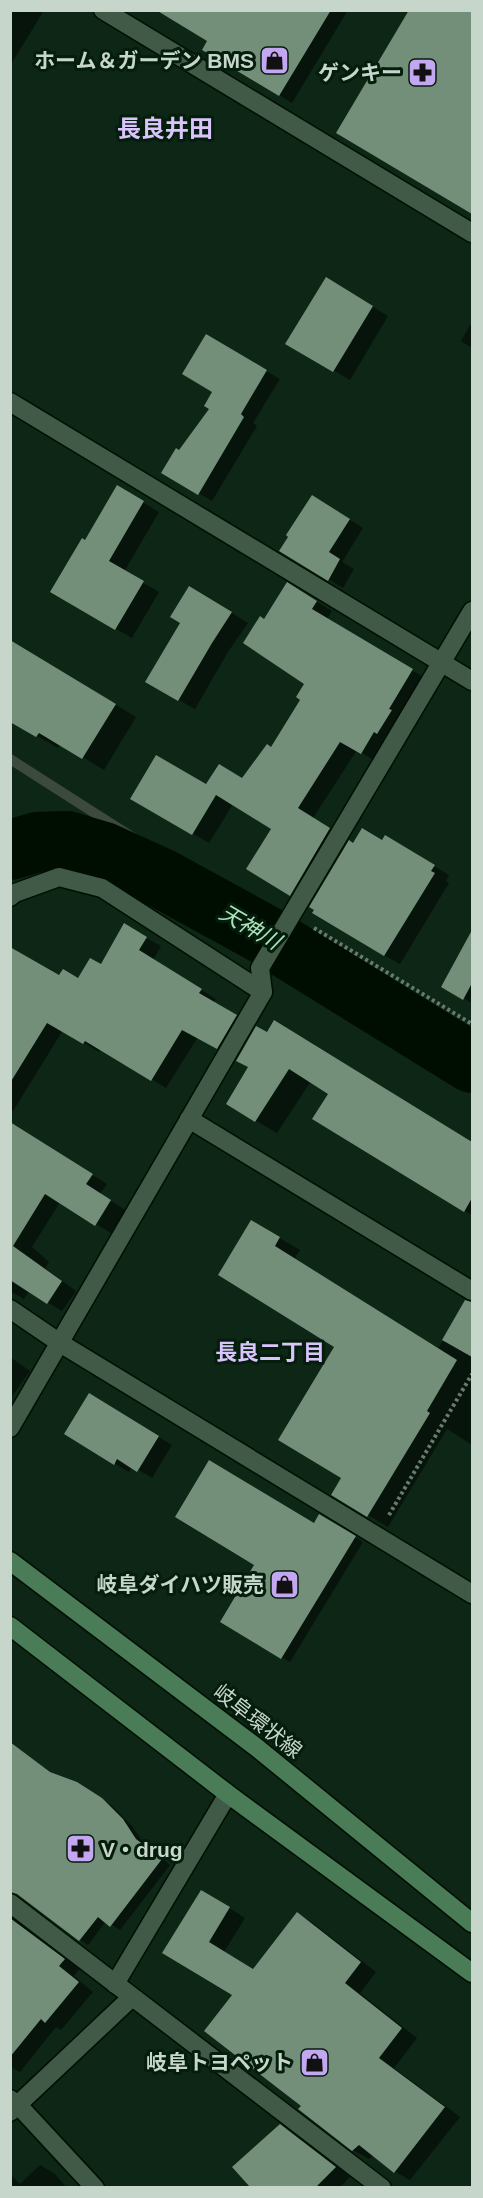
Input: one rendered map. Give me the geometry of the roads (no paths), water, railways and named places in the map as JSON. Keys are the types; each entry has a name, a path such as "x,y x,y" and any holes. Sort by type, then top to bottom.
{"main road":[{"name":"岐阜環状線","path":"10,1561 256,1747 472,1923"},
{"path":"10,1626 228,1794 472,1973"}],"street":[{"path":"103,10 472,234"},
{"path":"10,402 472,681"},
{"path":"10,1428 263,992 260,968 472,611"},
{"path":"10,897 15,893 59,878 102,888 263,992"},
{"path":"189,1119 472,1291"},
{"path":"10,1309 60,1343 472,1593"},
{"path":"115,1984 228,1794"},
{"path":"10,1903 382,2187"},
{"path":"95,2187 13,2106 132,1997"}],"waterway":[{"path":"10,759 154,851 163,879"},
{"name":"天神川","path":"10,850 37,842 67,841 104,852 163,879 265,935 472,1063"}],"place":[{"name":"ホーム＆ガーデン BMS","path":"275,60"},
{"name":"ゲンキー","path":"423,72"},
{"name":"岐阜ダイハツ販売","path":"285,1584"},
{"name":"V・drug","path":"80,1849"},
{"name":"岐阜トヨペット","path":"314,2062"}],"district":[{"name":"長良井田","path":"165,128"},
{"name":"長良二丁目","path":"270,1352"}]}
